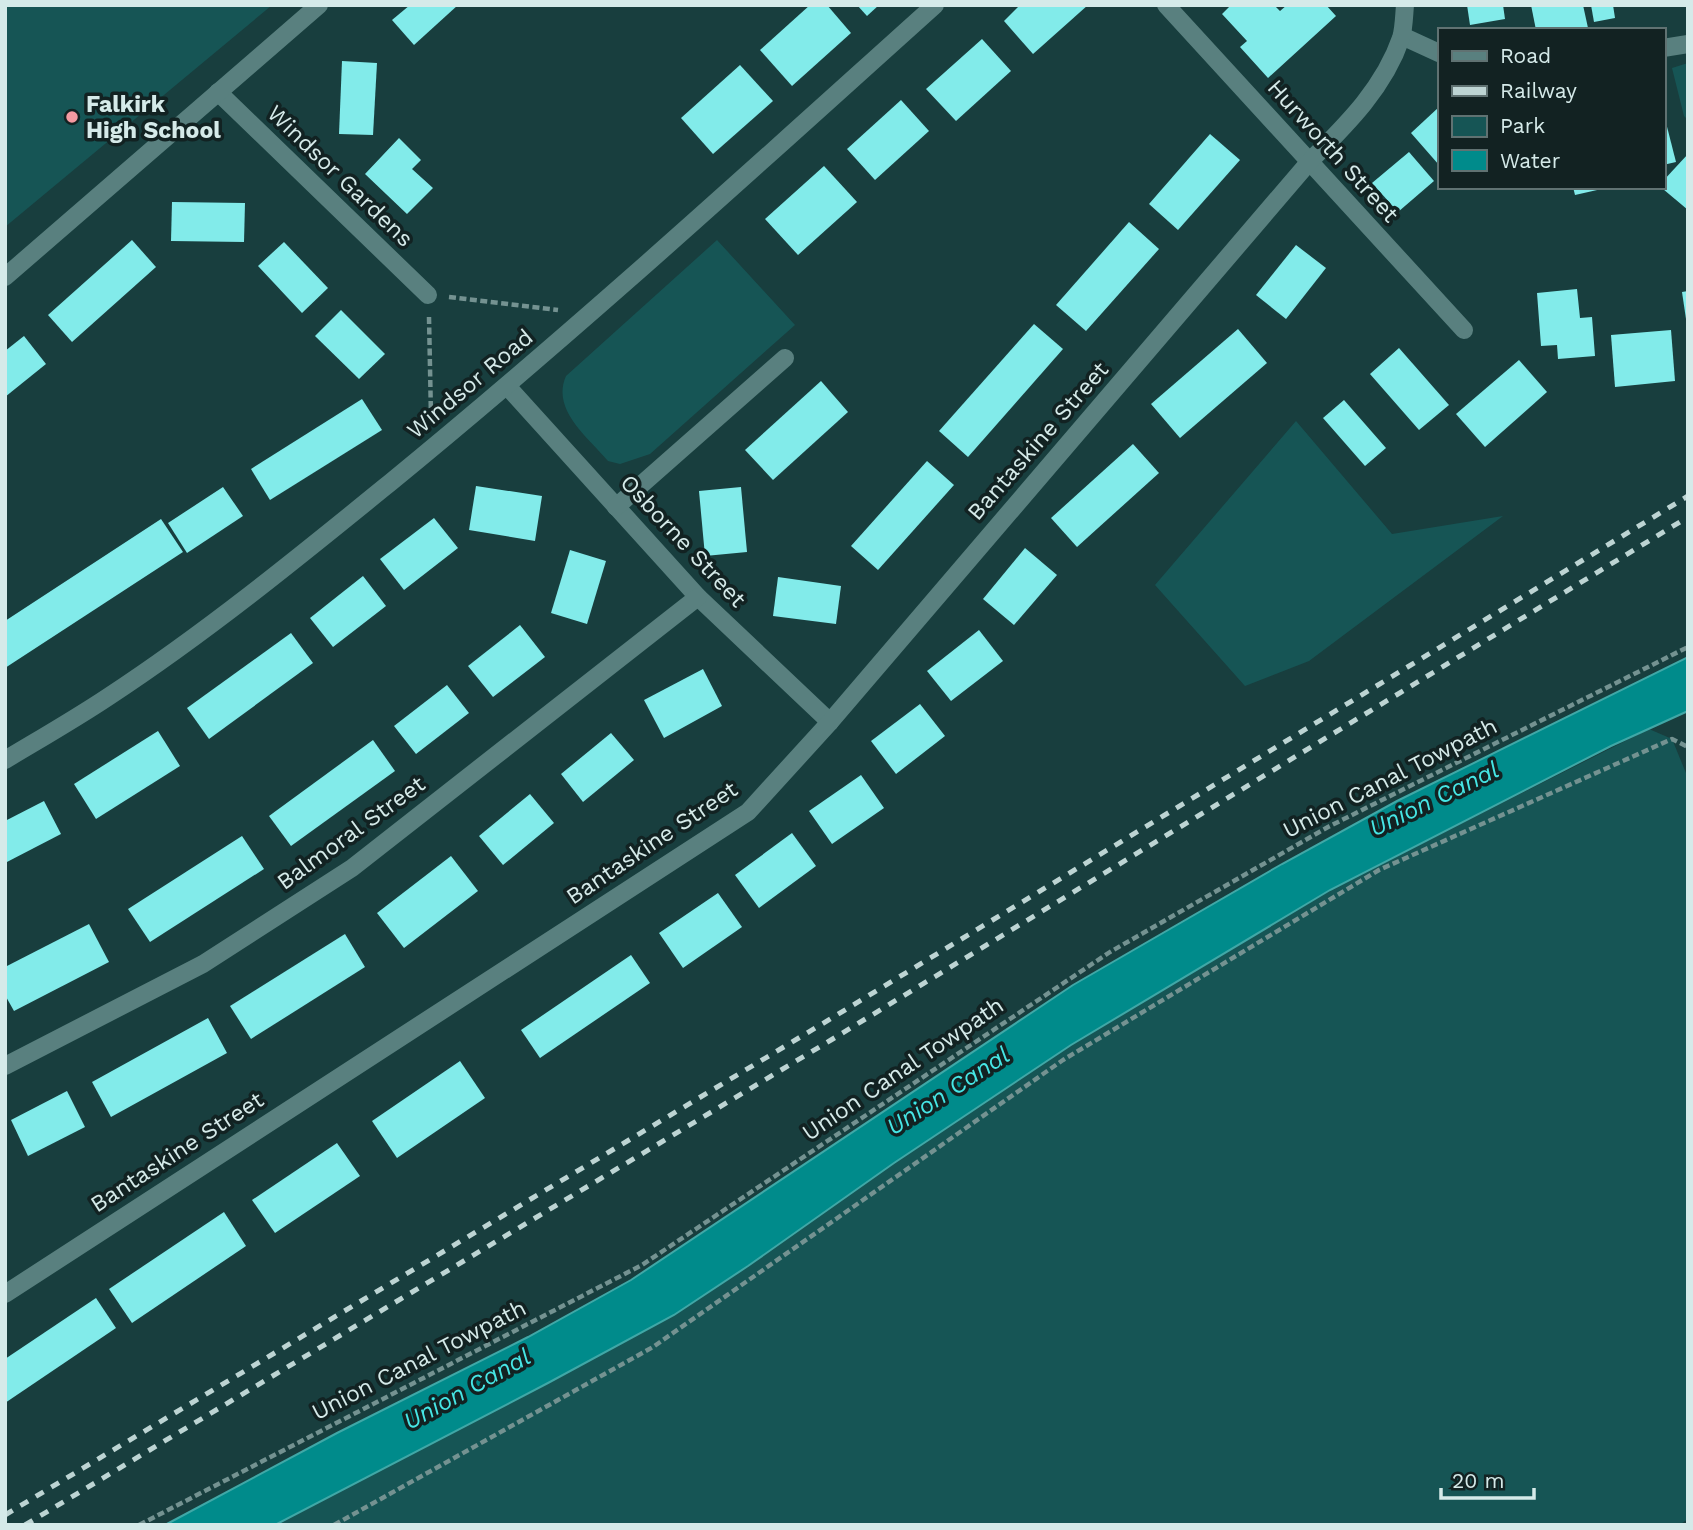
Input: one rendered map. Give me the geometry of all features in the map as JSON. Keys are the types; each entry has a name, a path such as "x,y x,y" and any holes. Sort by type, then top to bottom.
{"street":[{"path":"5,277 319,5"},
{"name":"Windsor Road","path":"5,760 108,697 219,619 432,448 591,314 935,5"},
{"name":"Hurworth Street","path":"1166,5 1464,330"},
{"name":"Bantaskine Street","path":"10,1287 748,812 830,722 1310,161 1348,124 1383,79 1402,36 1405,5"},
{"path":"1402,36 1438,53"},
{"path":"1665,47 1688,44"},
{"name":"Windsor Gardens","path":"218,92 428,295"},
{"path":"616,507 785,358"},
{"name":"Osborne Street","path":"507,386 698,597 830,722"},
{"name":"Balmoral Street","path":"5,1066 203,964 352,868 698,597"}],"path":[{"path":"432,448 428,295 591,314"},
{"name":"Union Canal Towpath","path":"139,1525 642,1265 1110,951 1328,827 1688,647"},
{"path":"334,1525 653,1347 1063,1060 1379,870 1672,739 1688,747"}],"green space":[{"name":"Falkirk High School","path":"5,5 270,5 271,6 5,227"},
{"path":"1688,63 1688,120 1684,116 1672,68"},
{"path":"717,240 795,325 650,454 620,464 608,461 567,412 563,400 566,376"},
{"path":"1296,421 1392,534 1503,516 1309,661 1245,686 1155,585"},
{"path":"1649,729 1672,739 1688,778 1688,1519 1679,1525 275,1525 674,1315 1071,1045 1330,890"}],"water":[{"name":"Union Canal","path":"1688,657 1688,711 1611,746 1330,890 1071,1045 674,1315 275,1525 165,1525 337,1433 528,1337 631,1280 1073,985 1282,864 1397,801"}],"building":[{"path":"410,5 458,5 414,45 392,20"},
{"path":"810,5 827,5 851,33 792,86 760,50"},
{"path":"857,5 879,5 867,16"},
{"path":"1020,5 1088,5 1033,54 1004,21"},
{"path":"1231,5 1274,5 1280,11 1287,5 1326,5 1336,16 1268,78 1240,47 1247,41 1222,14"},
{"path":"1467,5 1503,5 1505,19 1470,25"},
{"path":"1531,5 1583,5 1588,28 1536,28"},
{"path":"1591,5 1613,5 1615,18 1594,22"},
{"path":"982,39 1011,71 956,121 926,89"},
{"path":"342,61 377,63 373,135 339,134"},
{"path":"740,65 773,101 713,154 681,118"},
{"path":"901,100 929,131 875,180 847,149"},
{"path":"1438,108 1438,164 1411,133"},
{"path":"1665,119 1676,162 1665,165"},
{"path":"1210,134 1240,160 1178,230 1149,204"},
{"path":"399,138 421,160 412,169 433,188 407,214 365,174"},
{"path":"1409,152 1434,181 1398,212 1372,183"},
{"path":"1688,154 1688,210 1663,189 1665,179"},
{"path":"824,166 857,202 798,255 765,219"},
{"path":"1574,189 1602,189 1575,195"},
{"path":"172,202 245,203 244,242 171,241"},
{"path":"1129,222 1159,249 1086,331 1056,305"},
{"path":"132,240 156,267 72,342 48,315"},
{"path":"284,242 328,288 302,313 258,266"},
{"path":"1296,245 1326,268 1286,319 1256,295"},
{"path":"1577,289 1580,318 1592,317 1595,356 1558,359 1557,345 1541,346 1537,293"},
{"path":"1688,291 1688,319 1686,319 1682,292"},
{"path":"341,310 385,354 359,379 315,336"},
{"path":"1034,324 1063,349 968,457 939,431"},
{"path":"1238,329 1267,363 1180,438 1151,404"},
{"path":"1671,330 1675,381 1615,387 1611,335"},
{"path":"24,336 46,364 5,397 5,351"},
{"path":"1399,348 1449,405 1419,430 1370,374"},
{"path":"1519,360 1547,392 1485,447 1456,414"},
{"path":"821,381 848,412 773,480 745,450"},
{"path":"362,399 382,430 270,500 251,469"},
{"path":"1344,400 1386,448 1365,466 1323,418"},
{"path":"1133,444 1159,473 1077,547 1051,518"},
{"path":"927,461 954,485 878,570 851,546"},
{"path":"476,486 542,496 535,541 469,530"},
{"path":"223,487 243,516 187,553 168,523"},
{"path":"741,487 747,552 705,556 699,491"},
{"path":"434,518 458,548 404,590 380,559"},
{"path":"161,519 183,552 5,668 5,621"},
{"path":"1025,548 1057,575 1014,625 983,599"},
{"path":"570,550 606,561 587,624 551,613"},
{"path":"363,576 386,606 333,647 310,618"},
{"path":"778,577 841,586 836,624 773,616"},
{"path":"520,625 545,657 493,697 468,666"},
{"path":"979,630 1003,661 951,701 927,671"},
{"path":"291,633 313,663 209,739 187,708"},
{"path":"703,669 722,706 664,738 644,700"},
{"path":"447,685 469,713 416,754 394,726"},
{"path":"920,704 945,736 896,774 871,741"},
{"path":"158,731 180,766 96,819 74,784"},
{"path":"611,733 634,760 583,802 561,774"},
{"path":"373,740 395,771 291,846 269,816"},
{"path":"861,775 884,808 832,844 809,811"},
{"path":"530,794 554,823 503,865 479,836"},
{"path":"44,801 61,834 5,863 5,821"},
{"path":"792,833 816,866 759,908 735,875"},
{"path":"242,836 264,869 150,942 128,909"},
{"path":"451,856 478,891 404,948 377,913"},
{"path":"718,893 742,927 683,968 659,933"},
{"path":"89,924 109,962 14,1011 5,995 5,967"},
{"path":"345,934 365,967 251,1039 230,1006"},
{"path":"631,955 650,983 540,1058 521,1030"},
{"path":"208,1018 227,1053 111,1117 92,1082"},
{"path":"460,1061 485,1098 397,1158 372,1121"},
{"path":"67,1091 85,1127 28,1156 11,1120"},
{"path":"337,1143 360,1176 275,1233 252,1200"},
{"path":"224,1212 246,1246 132,1323 109,1289"},
{"path":"96,1298 116,1328 5,1403 5,1359"}],"railway":[{"path":"5,1515 822,1024 1688,496"},
{"path":"25,1525 831,1040 1688,517"}],"place":[{"name":"Falkirk High School","path":"72,117"}]}
